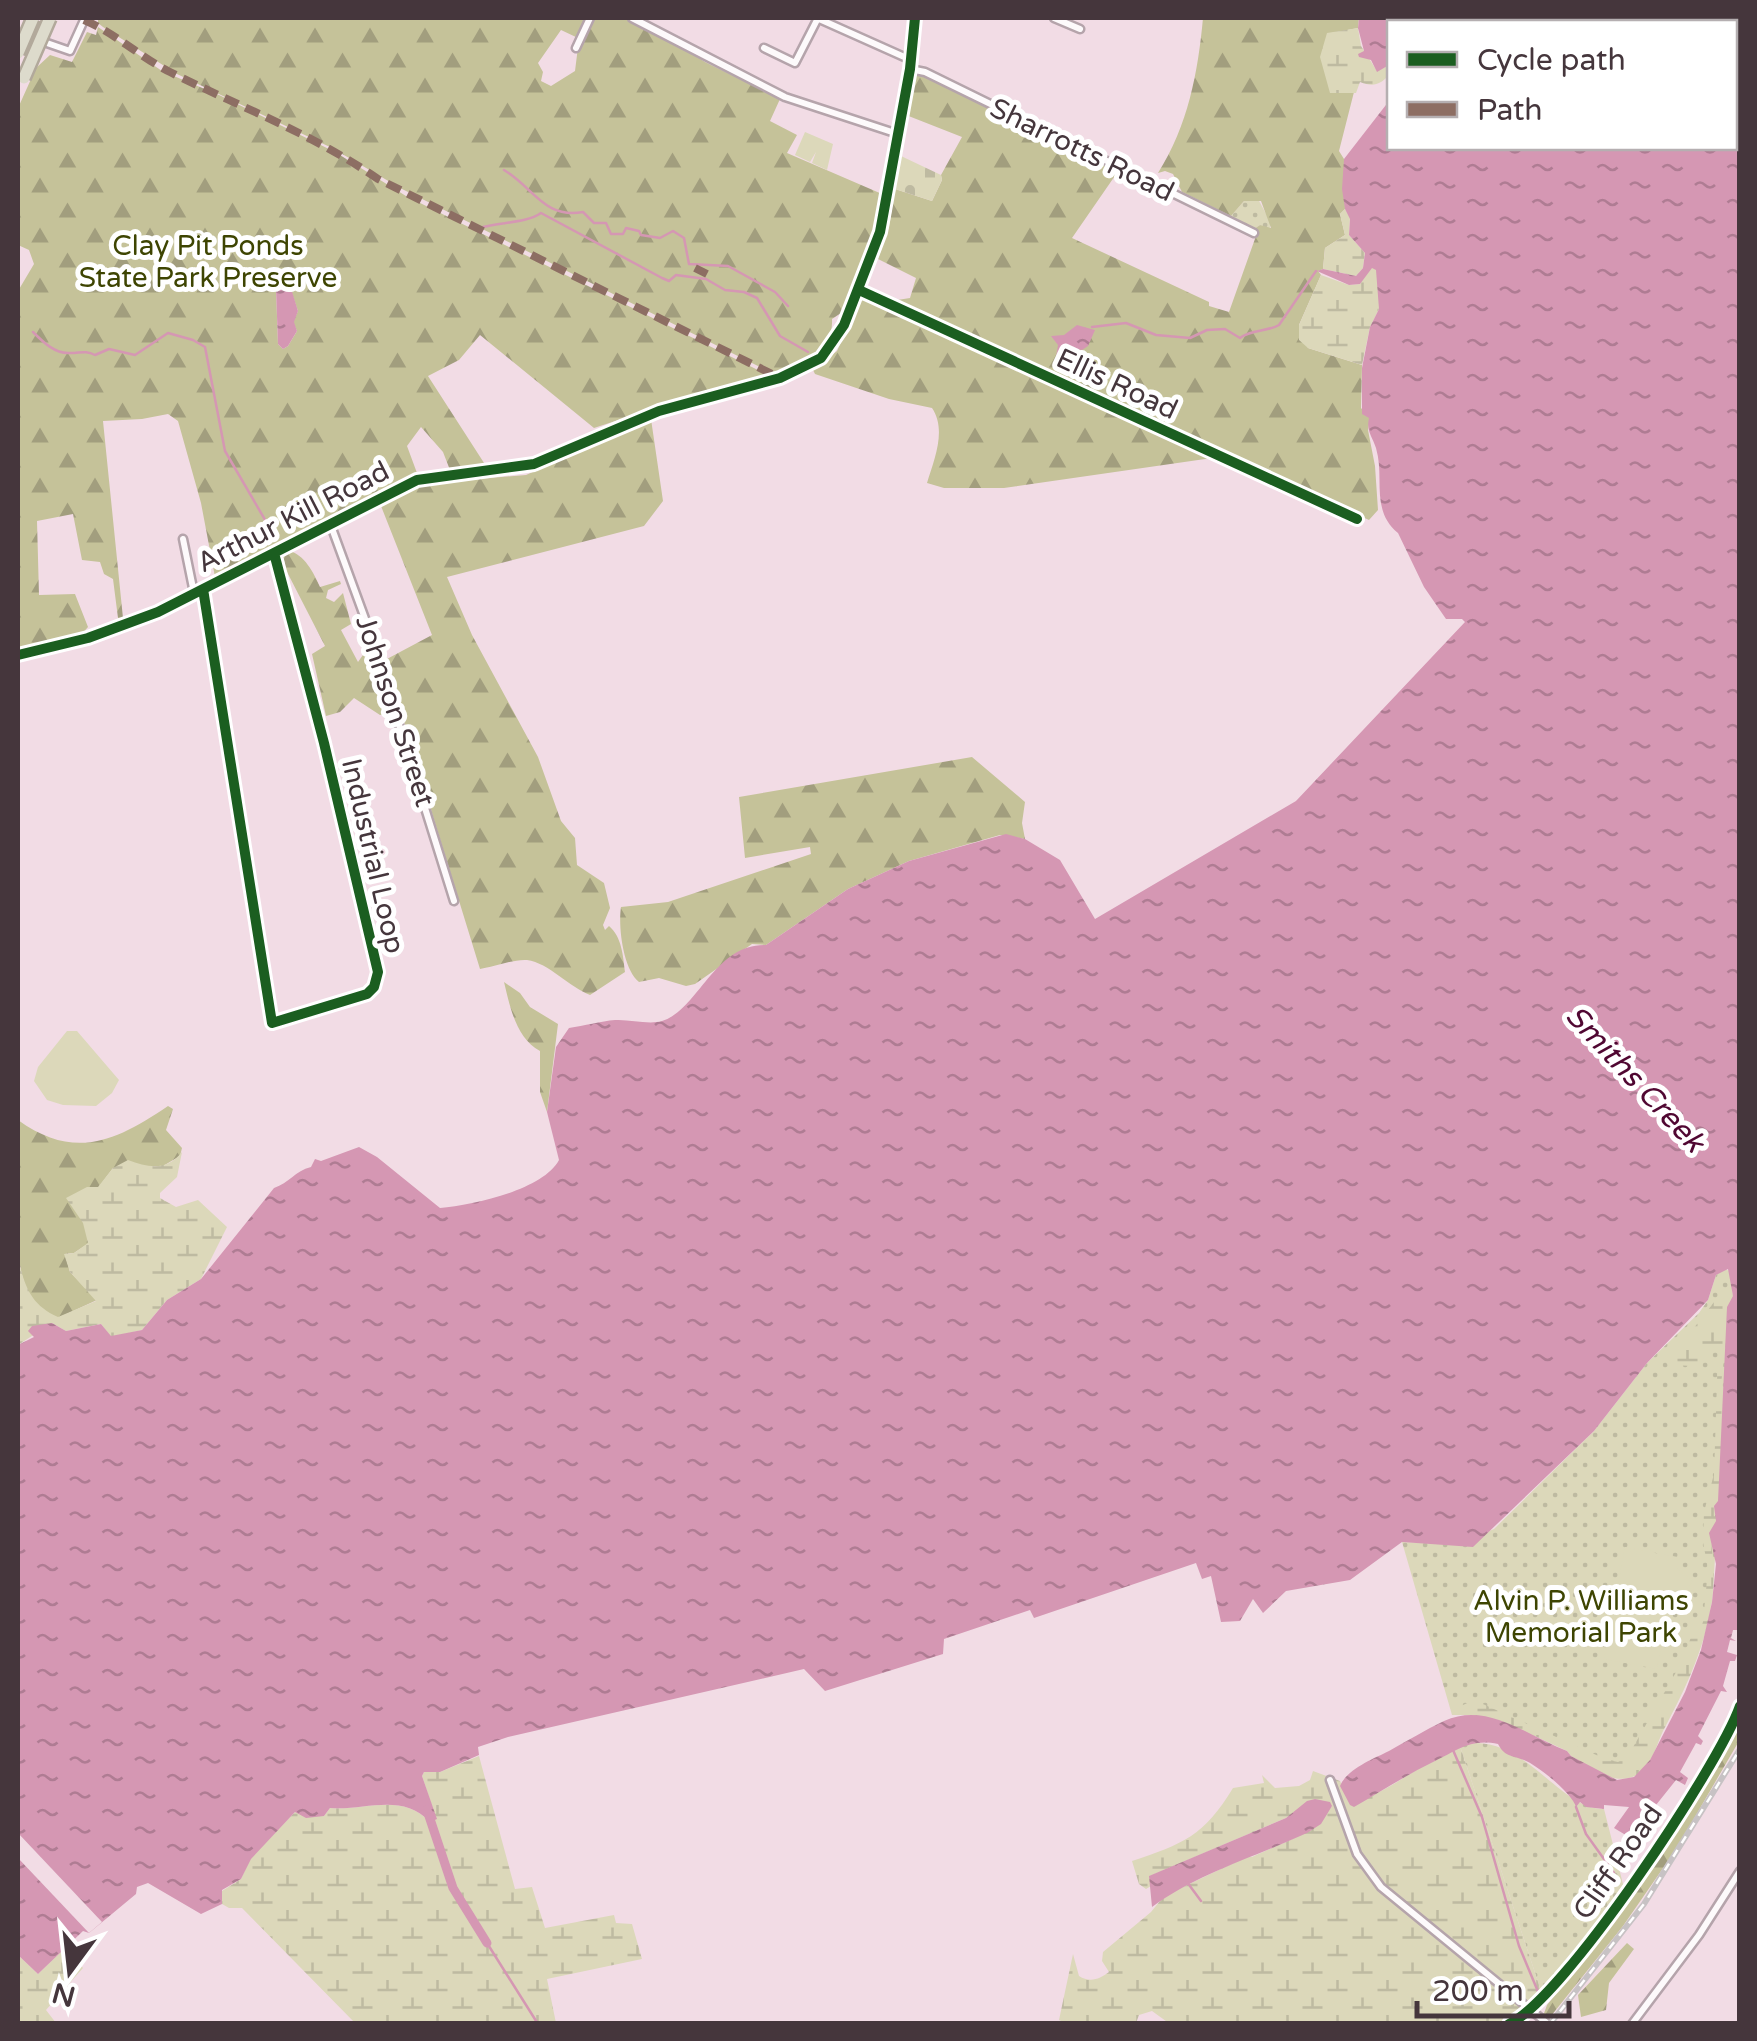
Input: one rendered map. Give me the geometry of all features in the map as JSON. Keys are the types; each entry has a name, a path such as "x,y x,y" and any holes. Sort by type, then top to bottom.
{"highway":[{"path":"18,53 33,18"},
{"path":"24,78 50,18"}],"street":[{"path":"18,32 70,51 85,18"},
{"path":"576,48 590,18"},
{"path":"632,18 785,97 898,134"},
{"path":"764,48 795,63 818,18 911,60"},
{"name":"Arthur Kill Road","path":"18,655 113,630 199,591 416,480 534,464 659,411 798,372 821,358 859,290 880,232 916,18"},
{"path":"1060,19 1080,29"},
{"name":"Sharrotts Road","path":"910,69 925,72 1254,233"},
{"name":"Ellis Road","path":"859,290 1357,519"},
{"name":"Johnson Street","path":"330,524 394,705 454,901"},
{"name":"Industrial Loop","path":"183,539 212,645 272,1023 367,994 376,984 378,972 274,552"},
{"name":"Cliff Road","path":"1509,2024 1531,2010 1598,1933 1678,1815 1740,1706"},
{"path":"1330,1780 1357,1854 1372,1876 1548,2024"},
{"path":"1632,2024 1699,1935 1740,1871"}],"green space":[{"name":"Clay Pit Ponds State Park Preserve","path":"98,18 588,18 578,38 561,30 538,63 543,72 541,81 551,86 575,71 578,47 593,18 627,18 780,99 770,121 797,135 787,153 882,194 869,253 844,311 832,319 822,349 796,369 776,375 402,189 332,148 177,74 103,27"},
{"path":"1203,18 1359,18 1358,28 1327,34 1354,92 1339,151 1344,159 1345,209 1340,214 1345,235 1325,248 1323,269 1318,271 1321,275 1299,325 1308,348 1362,365 1361,408 1370,418 1368,430 1378,510 1369,520 891,301 910,298 916,278 878,259 889,227 895,189 932,201 962,137 906,115 917,73 1119,170 1072,238 1209,302 1209,306 1229,312 1256,236 1254,229 1260,225 1271,228 1261,201 1244,201 1231,216 1182,192 1173,174 1158,173 1177,137 1190,98"},
{"name":"Clay Pit Ponds State Park Preserve","path":"98,27 162,71 335,152 406,196 770,376 695,395 594,428 480,335 459,360 428,376 486,466 450,470 443,452 421,427 407,446 417,473 215,577 201,503 178,421 168,414 103,421 123,618 118,618 113,579 104,574 100,562 82,560 73,514 37,521 39,595 75,594 88,627 81,635 18,650 18,291 34,264 29,250 18,245 18,108 36,68 50,55 72,62 87,32 96,35","holes":["271,274 278,274 289,285 298,311 293,322 297,331 283,349 278,344 276,289 268,279"]},
{"path":"1358,28 1361,46 1377,71 1387,66 1387,77 1376,84 1360,82 1356,93 1330,93 1320,57 1327,33"},
{"path":"805,132 833,144 827,170 812,163 816,152 810,162 795,155"},
{"path":"901,156 941,175 932,201 895,189"},
{"path":"1258,199 1271,223 1269,230 1260,225 1254,229 1231,216 1244,201"},
{"path":"1345,209 1350,218 1349,235 1365,253 1363,268 1356,276 1323,269 1325,248 1345,235 1340,214"},
{"path":"1358,220 1366,220 1376,241 1379,294 1379,309 1370,327 1362,365 1308,348 1299,340 1299,325 1321,275 1349,285 1360,284 1372,246 1363,236"},
{"path":"860,300 876,301 1219,457 1004,488 944,488 927,483 939,435 932,408 889,399 815,374 813,370 837,351"},
{"path":"651,419 663,501 644,526 447,577 472,635 538,757 561,821 575,838 577,865 604,883 610,908 603,925 617,936 625,972 590,995 527,960 480,969 385,660 432,635 381,506 418,484 526,475"},
{"path":"289,551 304,560 320,587 340,581 328,590 326,598 334,602 343,593 351,624 341,630 358,662 365,652 371,654 390,714 380,715 354,698 340,712 326,716 312,654 325,646 286,570 283,555"},
{"path":"972,757 1025,802 1025,839 1000,835 909,861 848,889 766,945 752,944 695,984 686,986 659,978 639,982 634,976 623,947 621,907 668,902 811,854 810,847 745,858 739,797"},
{"path":"504,982 520,993 530,1007 558,1024 547,1112 540,1092 540,1051 520,1030"},
{"path":"67,1031 77,1031 119,1080 112,1093 96,1106 63,1105 47,1100 34,1081 38,1067"},
{"path":"168,1106 173,1109 166,1130 182,1148 180,1156 163,1166 113,1168 90,1203 86,1222 89,1243 65,1254 70,1272 97,1300 58,1318 41,1310 27,1291 17,1245 18,1120 58,1140 95,1142 131,1129"},
{"path":"182,1152 177,1177 160,1193 160,1198 176,1207 198,1200 227,1227 201,1279 167,1300 142,1330 111,1337 101,1324 66,1331 52,1323 18,1345 18,1259 31,1294 41,1307 58,1317 96,1301 70,1272 64,1254 74,1253 88,1243 83,1223 66,1198 87,1187 98,1187 113,1168 128,1160 157,1166"},
{"name":"Alvin P. Williams Memorial Park","path":"1724,1269 1730,1271 1733,1296 1712,1602 1641,1772 1470,1714 1452,1715 1402,1542 1457,1544 1494,1529 1594,1431 1647,1363 1699,1313 1716,1275"},
{"path":"1725,1288 1726,1299 1731,1299 1721,1384 1722,1443 1716,1521 1709,1533 1713,1560 1710,1611 1696,1661 1649,1763 1641,1773 1618,1779 1601,1774 1567,1751 1498,1719 1487,1715 1452,1715 1452,1710 1474,1700 1603,1758 1618,1762 1628,1756 1683,1660 1692,1634 1703,1622 1708,1569 1703,1542 1704,1512 1714,1474 1718,1351 1706,1351 1695,1366 1668,1365 1662,1358 1690,1333"},
{"path":"1625,1547 1644,1551 1646,1547 1655,1553 1678,1557 1676,1568 1693,1581 1665,1624 1657,1669 1604,1659"},
{"path":"1739,1717 1739,1741 1677,1848 1623,1926 1547,2021 1543,2016 1547,2005 1627,1904 1729,1740"},
{"path":"1475,1743 1512,1753 1574,1799 1604,1809 1624,1888 1596,1932 1542,1994 1460,1746"},
{"path":"1460,1746 1542,1994 1517,2015 1495,2024 1170,2024 1152,2011 1139,2015 1136,2023 1068,2024 1059,2020 1073,1954 1079,1976 1091,1980 1102,1977 1109,1972 1102,1961 1103,1952 1164,1896 1296,1837 1332,1806 1302,1807 1286,1818 1150,1876 1151,1886 1146,1889 1139,1884 1132,1861 1191,1836 1212,1817 1233,1788 1264,1783 1262,1775 1275,1788 1299,1786 1310,1780 1313,1771 1340,1781 1350,1802 1377,1793"},
{"path":"479,1756 515,1889 532,1887 545,1928 614,1915 616,1923 632,1924 642,1959 547,1979 556,2023 355,2023 242,1908 222,1904 222,1891 241,1879 250,1859 295,1812 324,1816 330,1808 395,1805 419,1813 430,1822 436,1818 424,1772 440,1772"},
{"path":"1627,1943 1634,1949 1609,1983 1606,2010 1581,2017 1578,1995"},
{"path":"66,1947 83,1968 46,2010 56,2023 18,2023 18,1955 38,1974"}],"water":[{"name":"Smiths Creek","path":"1359,18 1739,18 1740,1608 1737,1630 1733,1630 1731,1638 1736,1641 1730,1640 1727,1652 1737,1655 1735,1661 1730,1661 1723,1686 1727,1692 1721,1691 1698,1736 1703,1741 1701,1745 1696,1743 1680,1772 1688,1778 1685,1785 1676,1780 1652,1810 1645,1807 1647,1813 1629,1837 1614,1828 1629,1807 1604,1805 1604,1809 1586,1807 1580,1802 1576,1807 1545,1774 1506,1753 1498,1744 1464,1746 1354,1807 1340,1786 1361,1765 1437,1724 1460,1716 1476,1715 1507,1723 1617,1780 1634,1777 1650,1760 1685,1692 1701,1650 1712,1602 1716,1564 1709,1533 1716,1521 1727,1307 1733,1296 1728,1269 1716,1275 1708,1300 1647,1363 1594,1431 1473,1547 1402,1542 1350,1580 1286,1591 1263,1613 1253,1599 1240,1621 1221,1622 1211,1576 1202,1579 1196,1563 1034,1618 1030,1610 944,1639 943,1654 825,1691 804,1669 508,1737 478,1747 479,1755 440,1772 424,1772 437,1819 430,1822 419,1813 395,1805 330,1808 324,1816 306,1818 295,1812 251,1859 241,1879 222,1890 222,1904 201,1914 148,1883 137,1887 136,1894 89,1933 83,1931 38,1974 18,1955 18,1345 34,1337 28,1331 32,1326 52,1323 66,1331 101,1324 111,1336 142,1330 167,1300 201,1279 274,1188 311,1167 315,1159 321,1161 359,1147 440,1208 523,1188 551,1171 559,1160 547,1112 556,1047 569,1028 615,1020 662,1021 686,1004 733,954 766,945 848,889 909,861 1006,834 1025,839 1060,860 1095,919 1296,801 1465,622 1446,619 1424,587 1381,504 1376,448 1369,418 1362,414 1362,368 1370,327 1379,309 1376,270 1372,268 1360,284 1349,285 1317,271 1356,276 1363,268 1365,253 1349,235 1350,219 1342,189 1344,159 1387,104 1387,150 1737,150 1737,20 1387,20 1387,66 1377,72 1371,60 1359,57 1364,51"},
{"path":"271,274 278,274 290,285 298,311 294,322 297,331 283,349 278,344 276,289 268,279"},
{"path":"1077,325 1095,330 1088,346 1062,359 1056,357 1058,345 1051,336 1064,335"},
{"path":"1315,1799 1332,1806 1321,1824 1207,1875 1152,1907 1149,1876 1286,1818"}],"pier":[{"path":"18,1833 102,1922 89,1933 18,1858"}],"waterway":[{"path":"504,170 549,207 583,212 594,223 606,223 611,234 623,234 626,228 660,238 673,231 684,238 689,264 728,266 775,292 788,306"},
{"path":"483,227 521,221 541,213 669,281 676,275 706,279 725,290 757,298 780,336 808,352"},
{"path":"1092,327 1126,323 1156,335 1190,338 1207,330 1225,329 1240,338 1279,325 1316,271"},
{"path":"33,332 50,347 65,353 95,355 109,349 135,355 168,333 205,347 225,451 275,537"},
{"path":"1453,1750 1482,1817 1519,1946 1539,1994"},
{"path":"1576,1807 1586,1834 1614,1873"},
{"path":"427,1810 453,1888 487,1943"},
{"path":"1187,1882 1201,1901"},
{"path":"487,1943 538,2024"}],"railway":[{"path":"1550,2024 1644,1904 1740,1749"}],"marked path":[{"path":"84,20 170,72 302,135 378,179 780,378"},
{"path":"695,268 707,274"}],"cycle path":[{"path":"18,655 88,638 158,612 417,480 534,464 659,411 780,378 821,358 844,325 880,232 910,69 915,18"},
{"path":"859,290 1357,519"},
{"path":"203,589 272,1023 367,994 374,987 378,972 274,553"},
{"path":"1509,2024 1534,2006 1600,1929 1703,1778 1740,1706"}]}
